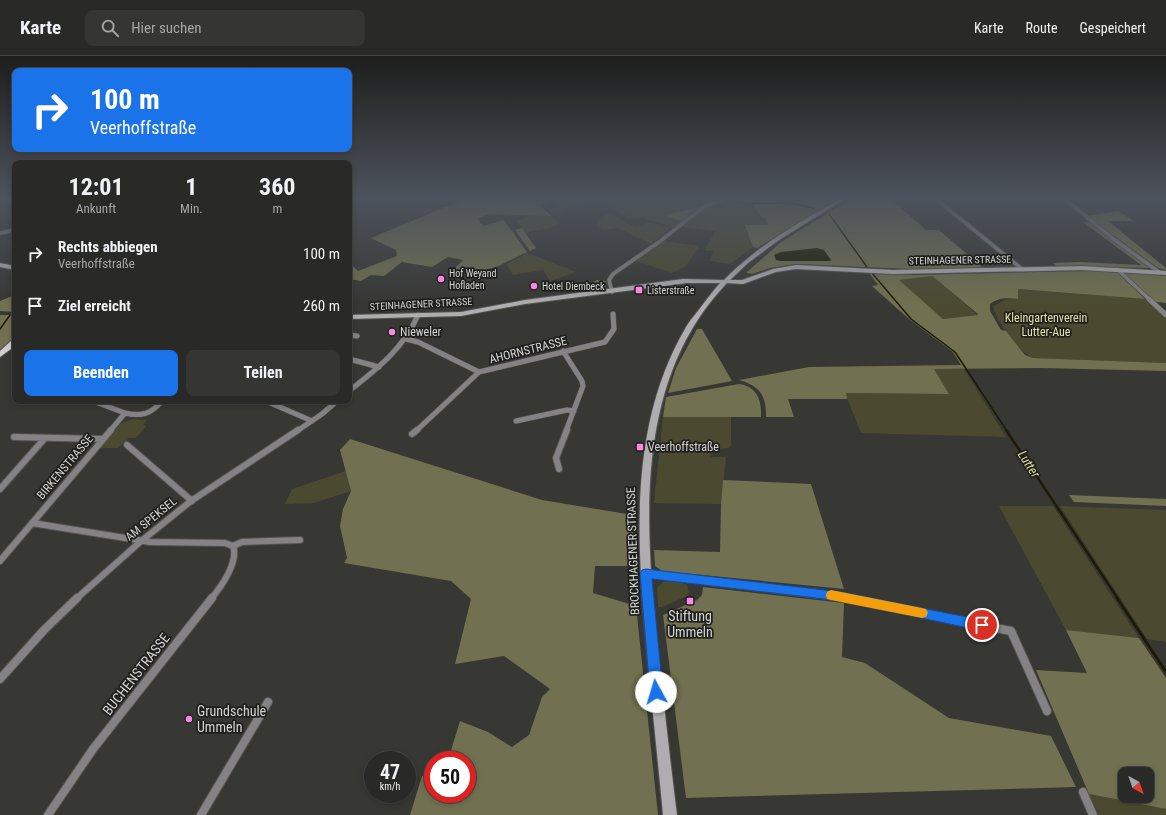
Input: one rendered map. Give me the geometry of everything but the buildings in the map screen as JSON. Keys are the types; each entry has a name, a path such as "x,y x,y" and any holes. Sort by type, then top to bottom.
{"main road":[{"name":"BROCKHAGENER STRASSE","path":"670,815 650,630 646,574 644,474 651,433 660,397 676,352 707,301 727,280 773,241 784,234"},
{"path":"0,265 12,267"},
{"name":"STEINHAGENER STRASSE","path":"352,317 418,316 468,313 533,301 612,292 683,281 727,280 743,282 780,269 796,267 893,272 1022,269 1117,269 1166,273"},
{"path":"0,354 12,344"}],"street":[{"path":"612,292 609,280 613,274 669,234"},
{"path":"980,234 1022,269"},
{"path":"1109,234 1159,272"},
{"path":"1117,269 1166,315"},
{"name":"AHORNSTRASSE","path":"406,340 418,342 479,372 608,341 611,337 614,320 613,314"},
{"path":"352,388 379,366 406,340 412,332 418,316"},
{"path":"352,335 357,336"},
{"path":"559,469 556,458 583,386 582,381 563,351"},
{"path":"352,360 379,366"},
{"path":"412,434 479,372"},
{"path":"101,404 134,416 147,415 159,404"},
{"path":"273,404 312,420"},
{"name":"AM SPEKSEL","path":"0,679 42,632 82,592 141,541 192,500 312,420 333,404"},
{"path":"516,421 567,410 574,411"},
{"name":"BIRKENSTRASSE","path":"0,561 125,413"},
{"path":"14,437 103,439"},
{"path":"0,489 45,438"},
{"path":"127,445 192,500"},
{"path":"32,522 141,541 225,543 232,546 242,542 300,540"},
{"name":"BUCHENSTRASSE","path":"48,815 93,749 226,580 235,551 232,546"},
{"path":"646,574 842,596 1011,631 1047,710"},
{"path":"201,815 268,702"},
{"path":"1083,792 1093,815"}],"green space":[{"path":"631,234 662,234 651,244"},
{"path":"714,234 749,234 753,247 730,264 710,261 713,251 704,250"},
{"path":"663,241 699,246 686,266 672,273 636,261"},
{"path":"528,253 576,272 550,281 543,270 513,275 506,264"},
{"path":"932,276 978,315 943,319 898,280"},
{"name":"Kleingartenverein Lutter-Aue","path":"1017,289 1145,299 1166,319 1166,363 1033,358 1027,355 1008,335 998,319 993,306 1005,300 1018,299"},
{"path":"933,369 964,369 1006,437 861,433 845,393 949,394"},
{"path":"663,417 731,417 731,445 728,448 710,449 711,457 726,457 721,504 654,503"},
{"path":"133,419 147,420 143,425 146,426 136,438 129,438 118,448 100,448 120,424"},
{"path":"346,471 351,491 314,503 285,504 292,489"},
{"path":"999,506 1053,506 1139,638 1066,630"},
{"path":"1060,506 1166,510 1166,642 1147,639"},
{"path":"669,581 687,585 689,593 687,596 662,607 658,607 657,588 663,582"},
{"path":"1089,794 1118,800 1118,803 1135,803 1166,809 1166,815 1099,815"}],"shaded area":[{"path":"380,234 514,234 527,252 496,267 477,272 453,270 463,260 448,257 432,267 402,262 384,276 371,275 361,281 352,280 352,267 354,267 358,271 397,256 396,250 371,238"},
{"path":"518,234 526,234 536,248 530,251"},
{"path":"748,234 779,234 757,248 753,247"},
{"path":"793,234 944,234 983,268 910,269 795,264 770,268 752,274 747,273 781,242"},
{"path":"1100,234 1105,234 1152,268 1056,266 1053,263 1079,262 1141,265"},
{"path":"1112,234 1125,234 1166,268 1166,270 1158,268"},
{"path":"817,248 824,250 831,260 781,261 776,260 774,255 781,252"},
{"path":"1116,271 1145,299 1018,289 1018,299 1007,298 997,300 990,304 990,311 1001,330 1006,331 1025,355 1033,358 1166,363 1166,371 1041,368 934,369 949,394 846,393 847,399 788,399 794,417 766,417 765,403 760,392 752,385 739,380 809,367 961,365 953,352 909,319 872,286 878,285 869,273 914,275","holes":["932,276 978,314 943,319 899,280"]},
{"path":"1123,272 1166,276 1166,303 1155,302"},
{"path":"597,280 606,281 605,290 578,293"},
{"path":"12,296 12,312 0,311 0,301"},
{"path":"0,315 12,315 12,340 0,350"},
{"path":"697,329 702,329 732,381 668,393 676,368"},
{"path":"739,384 750,388 757,395 761,405 761,417 663,417 666,397"},
{"path":"350,439 542,500 633,515 633,566 595,566 593,593 636,606 658,815 410,815 414,803 416,803 416,796 422,776 424,776 424,803 476,803 476,751 451,751 460,721 488,732 512,747 529,735 542,697 550,689 504,656 455,664 471,599 451,581 344,563 347,558 340,526 343,509 351,491 340,450"},
{"path":"723,480 811,484 844,589 662,571 655,566 654,550 720,552"},
{"path":"1069,495 1166,499 1166,506 1074,502"},
{"path":"703,587 844,603 842,657 865,663 949,718 1051,736 1076,787 686,798 663,615 697,600 702,595"},
{"path":"1066,630 1139,638 1166,678 1166,809 1135,803 1154,803 1154,767 1118,767 1118,800 1089,794 1036,670 1087,673"}],"waterway":[{"name":"Lutter","path":"844,234 867,267"},
{"name":"Lutter","path":"872,273 911,319 955,352 1007,431"},
{"path":"0,329 10,315"},
{"name":"Lutter","path":"1006,430 1118,599"},
{"name":"Lutter","path":"1117,598 1166,672"}],"slow traffic":[{"path":"831,595 922,613"}],"place":[{"name":"Hof Weyand Hofladen","path":"441,279"},
{"name":"Hotel Diembeck","path":"534,286"},
{"name":"Listerstraße","path":"639,290"},
{"name":"Nieweler","path":"392,332"},
{"name":"Veerhoffstraße","path":"640,447"},
{"name":"Stiftung Ummeln","path":"690,601"},
{"name":"Grundschule Ummeln","path":"189,719"}],"route":[{"path":"656,692 646,574 694,578 842,596 982,625"}]}
